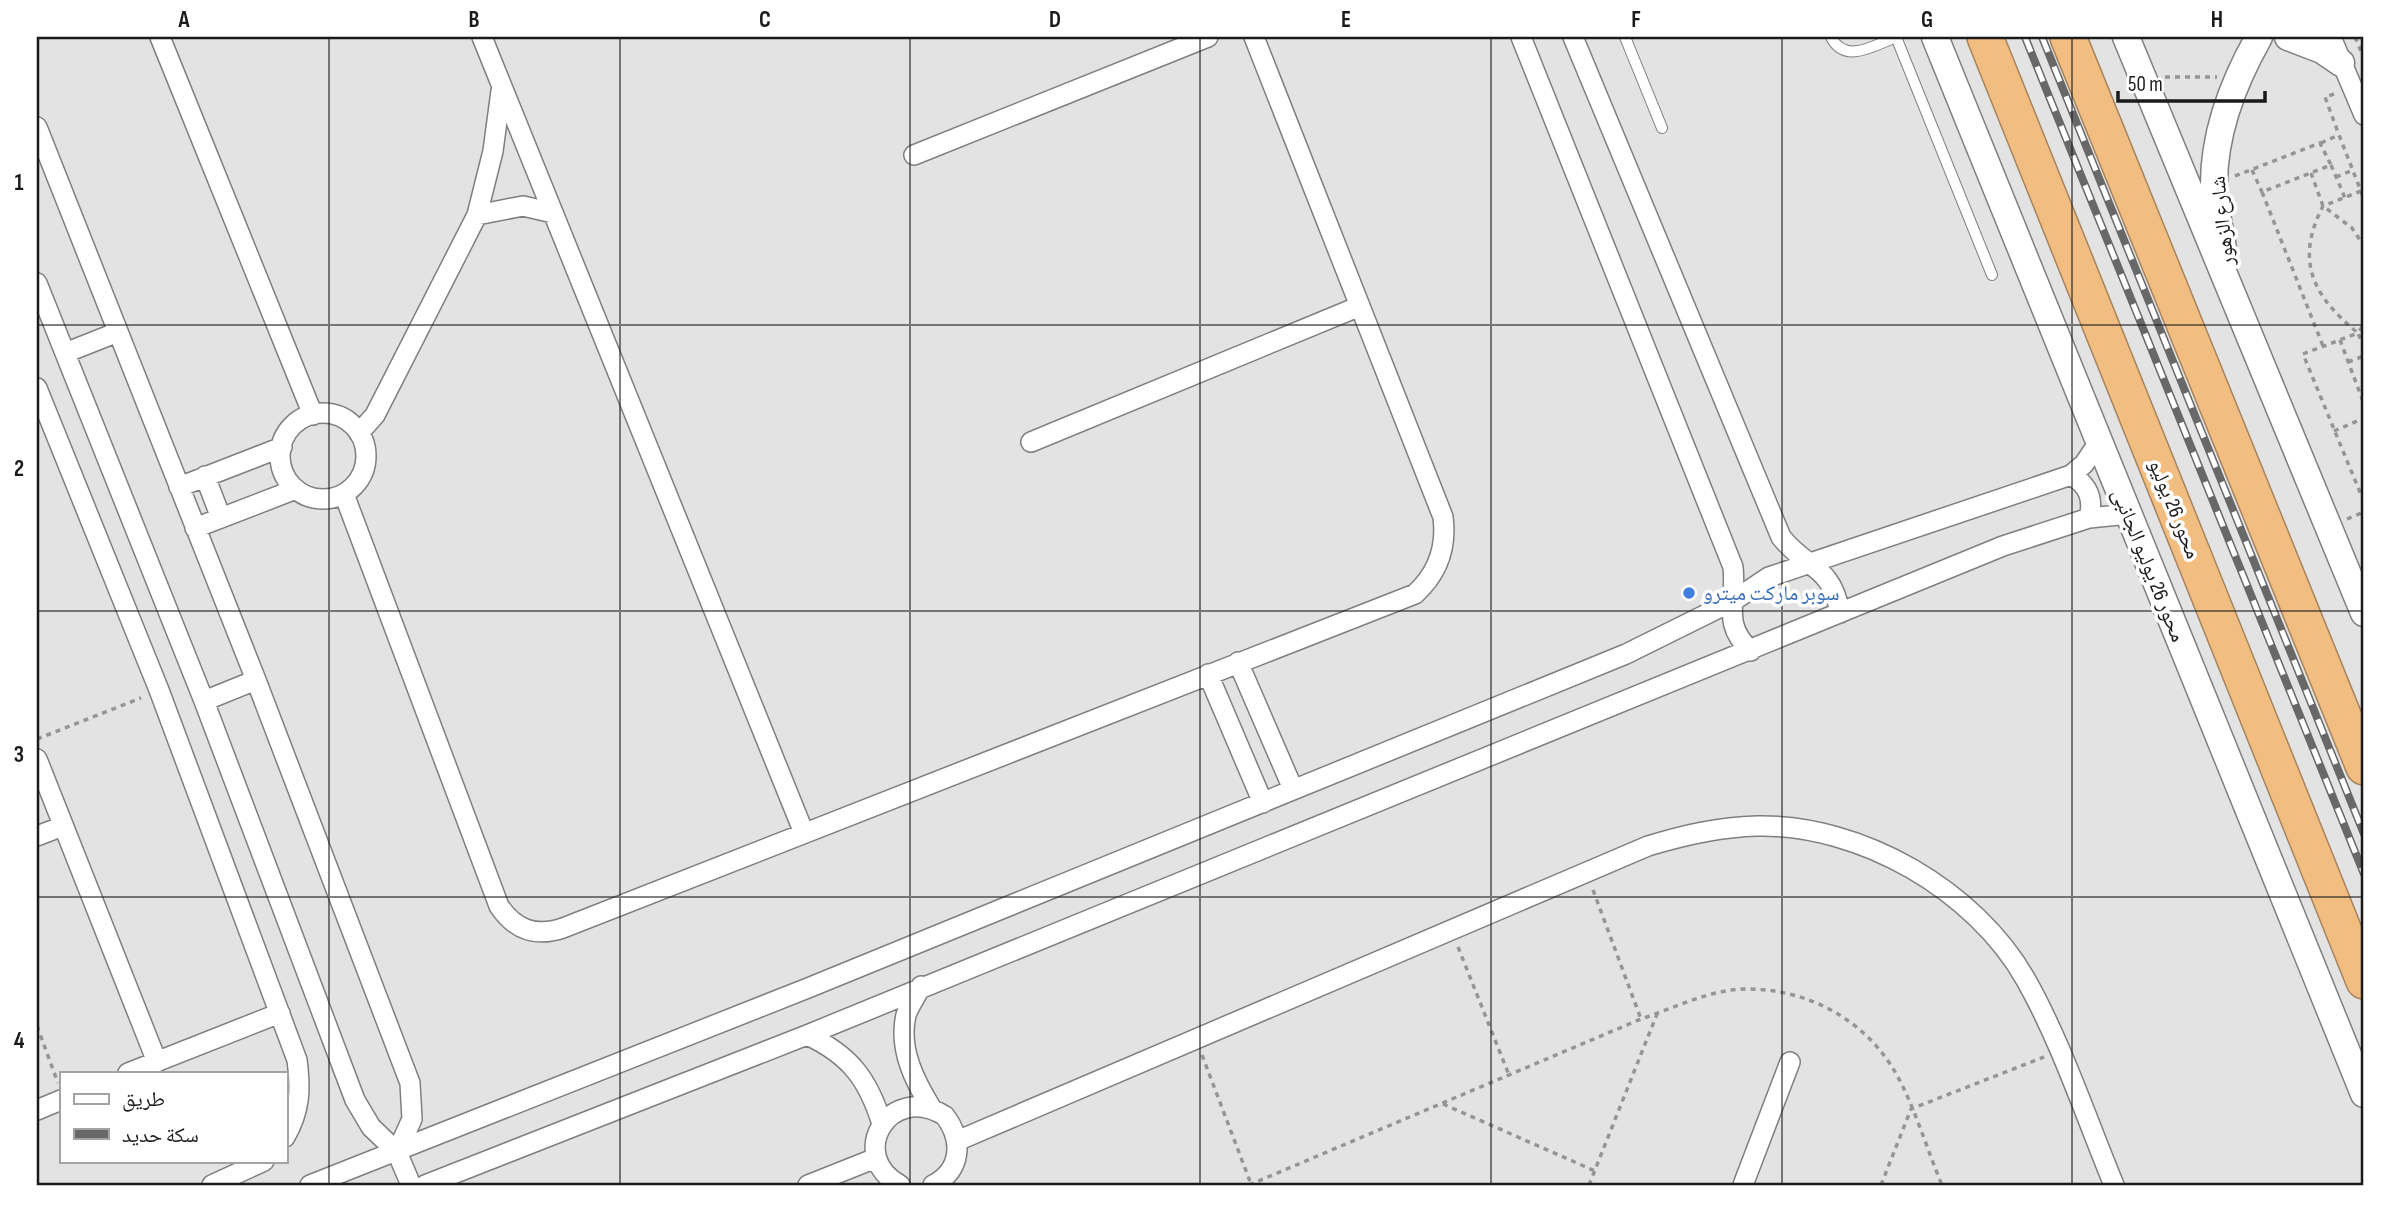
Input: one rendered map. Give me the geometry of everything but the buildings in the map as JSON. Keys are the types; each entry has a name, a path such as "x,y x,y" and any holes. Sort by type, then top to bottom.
{"highway":[{"name":"محور 26 يوليو","path":"1985,37 2364,981"},
{"path":"2068,37 2364,767"}],"main road":[{"name":"محور 26 يوليو الجانبى","path":"1935,37 2364,1094"},
{"path":"2126,37 2364,613"},
{"name":"شارع الزهور","path":"2229,288 2214,184 2220,131 2236,77 2259,37"},
{"path":"2288,37 2322,50 2346,74"}],"street":[{"path":"160,37 313,415"},
{"path":"482,37 804,833"},
{"path":"914,155 1208,37"},
{"path":"344,494 499,906 513,923 532,932 553,931 1415,594 1431,577 1441,555 1445,530 1439,504 1254,37"},
{"path":"1521,37 1733,567 1732,625 1738,639 1751,652"},
{"path":"1573,37 1781,537 1792,551 1829,578 1837,594 1840,613"},
{"path":"2331,37 2364,115"},
{"path":"359,433 374,415 477,215 495,140 502,86"},
{"path":"37,127 256,680 410,1083 412,1119 397,1152"},
{"path":"477,215 523,206 553,213"},
{"path":"37,283 204,701 355,1100 372,1127 397,1152 411,1185"},
{"path":"1031,442 1360,306"},
{"path":"65,353 118,332"},
{"path":"37,388 159,690 297,1060 301,1090 295,1119 287,1133"},
{"path":"323,413 344,418 359,433 365,446 363,473 344,494 319,499 296,489 286,477 281,463 282,447 293,427 313,415 323,413"},
{"path":"310,1185 1263,803 1626,654 1733,601 1769,578 2071,475 2084,464 2099,442"},
{"path":"179,487 282,447"},
{"path":"2071,475 2087,488 2091,497 2089,518"},
{"path":"205,477 221,518"},
{"path":"195,528 296,489"},
{"path":"425,1185 807,1035 921,986 1751,652 2003,546 2089,518 2129,514"},
{"path":"1238,662 1293,789"},
{"path":"1208,674 1263,803"},
{"path":"204,701 256,680"},
{"path":"37,759 158,1062"},
{"path":"37,836 64,826"},
{"path":"957,1141 1648,846 1695,831 1759,826 1822,834 1883,854 1939,886 1987,928 2026,979 2114,1185"},
{"path":"921,986 906,1016 907,1055 914,1081 932,1108 953,1127 957,1141 953,1166 962,1185"},
{"path":"131,1072 280,1013"},
{"path":"807,1035 832,1047 861,1076 873,1094 882,1124"},
{"path":"1743,1185 1790,1062"},
{"path":"37,1110 60,1100"},
{"path":"900,1185 888,1178 876,1158 875,1146 882,1124 892,1113 904,1107 918,1105 932,1108"},
{"path":"808,1185 876,1158"},
{"path":"212,1185 262,1162"},
{"path":"933,1185 953,1166"}],"lane":[{"path":"1625,37 1662,128"},
{"path":"1831,37 1841,49 1853,52 1896,37 1992,275"}],"path":[{"path":"2346,74 2325,97 2364,199"},
{"path":"2142,77 2236,77"},
{"path":"2214,184 2339,135"},
{"path":"2320,143 2344,198"},
{"path":"2262,192 2331,165"},
{"path":"2252,170 2323,346"},
{"path":"2336,177 2353,170"},
{"path":"2311,173 2323,206 2352,228 2364,246"},
{"path":"2323,206 2361,191"},
{"path":"2323,206 2311,241 2309,263 2323,302 2358,333 2364,348"},
{"path":"2364,324 2358,333 2303,354 2364,502"},
{"path":"2340,340 2364,404"},
{"path":"2348,362 2364,356"},
{"path":"2334,431 2364,418"},
{"path":"2358,486 2364,484"},
{"path":"37,739 159,690"},
{"path":"1586,872 1641,1019"},
{"path":"1451,930 1509,1075"},
{"path":"1196,1039 1250,1185 1641,1019 1698,998 1742,989 1787,992 1829,1007 1865,1033 1879,1050 1893,1068 1942,1185"},
{"path":"1589,1185 1657,1014"},
{"path":"37,1027 60,1088"},
{"path":"1881,1185 1911,1109 2058,1051"},
{"path":"1441,1104 1595,1171"}],"railway":[{"path":"2025,37 2364,874"},
{"path":"2042,37 2364,834"}],"place":[{"name":"سوبر ماركت ميترو","path":"1689,593"}]}
